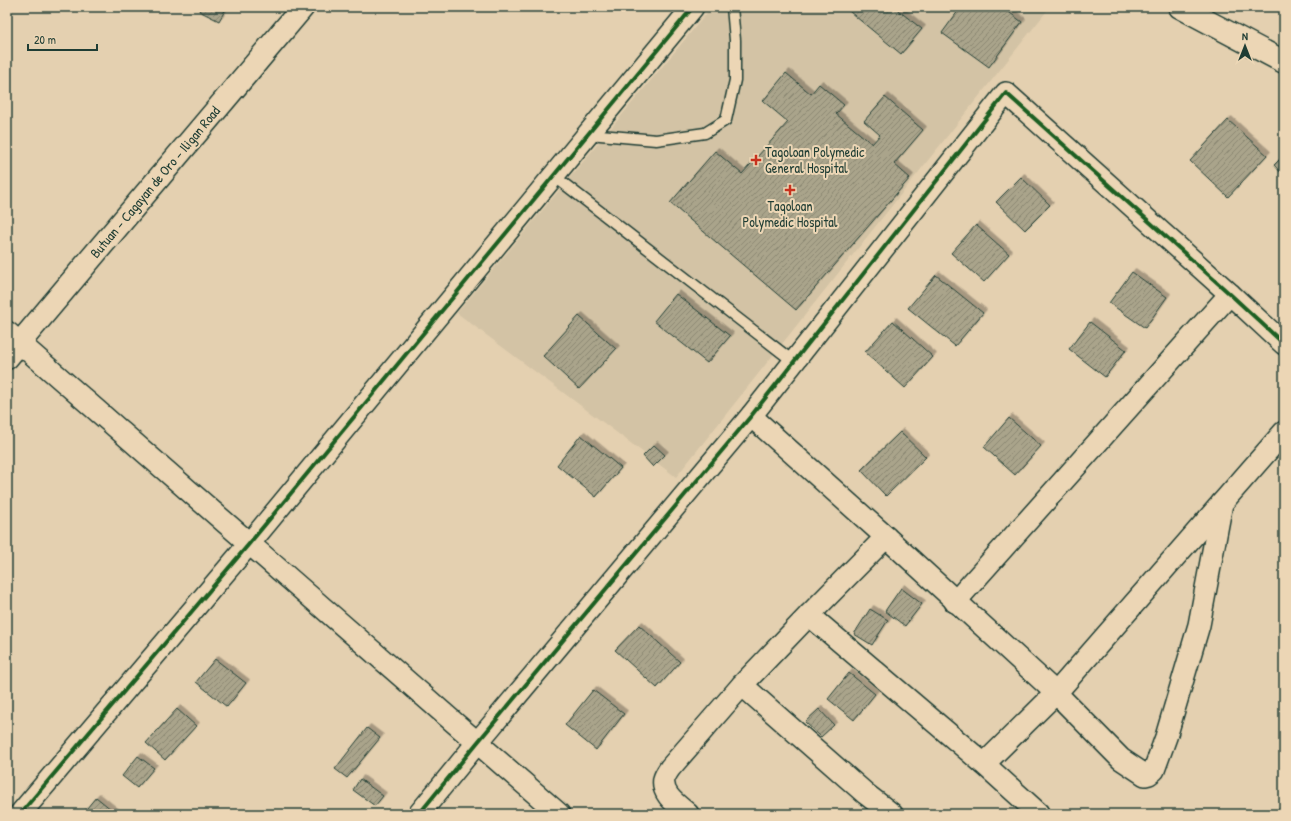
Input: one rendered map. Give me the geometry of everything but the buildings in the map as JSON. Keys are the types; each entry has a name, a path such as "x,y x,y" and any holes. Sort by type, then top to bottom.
{"main road":[{"name":"Butuan – Cagayan de Oro – Iligan Road","path":"11,344 303,7"},
{"path":"1180,7 1284,62"}],"street":[{"path":"20,814 249,544 693,7"},
{"path":"419,814 751,416 1006,92 1284,344"},
{"path":"955,602 1230,294"},
{"path":"11,344 249,544 559,814"},
{"path":"751,416 1056,693 1121,760 1145,775 1154,770 1166,737 1199,625 1222,503"},
{"path":"984,764 1056,693 1284,432"},
{"path":"688,814 668,797 664,788 664,778 670,768 742,685 886,537"},
{"path":"809,615 984,764 1038,813"},
{"path":"742,685 866,794 892,814"}],"lane":[{"path":"589,134 656,140 705,133 726,120 736,80 736,40 732,7"},
{"path":"554,176 794,362"}],"shaded area":[{"name":"Tagoloan Polymedic General Hospital","path":"712,7 1050,7 676,477 457,313"}],"cycle path":[{"path":"20,814 249,544 693,7"},
{"path":"419,814 751,416 1006,93 1284,344"}],"place":[{"name":"Tagoloan Polymedic General Hospital","path":"756,160"},
{"name":"Tagoloan Polymedic Hospital","path":"790,190"}]}
